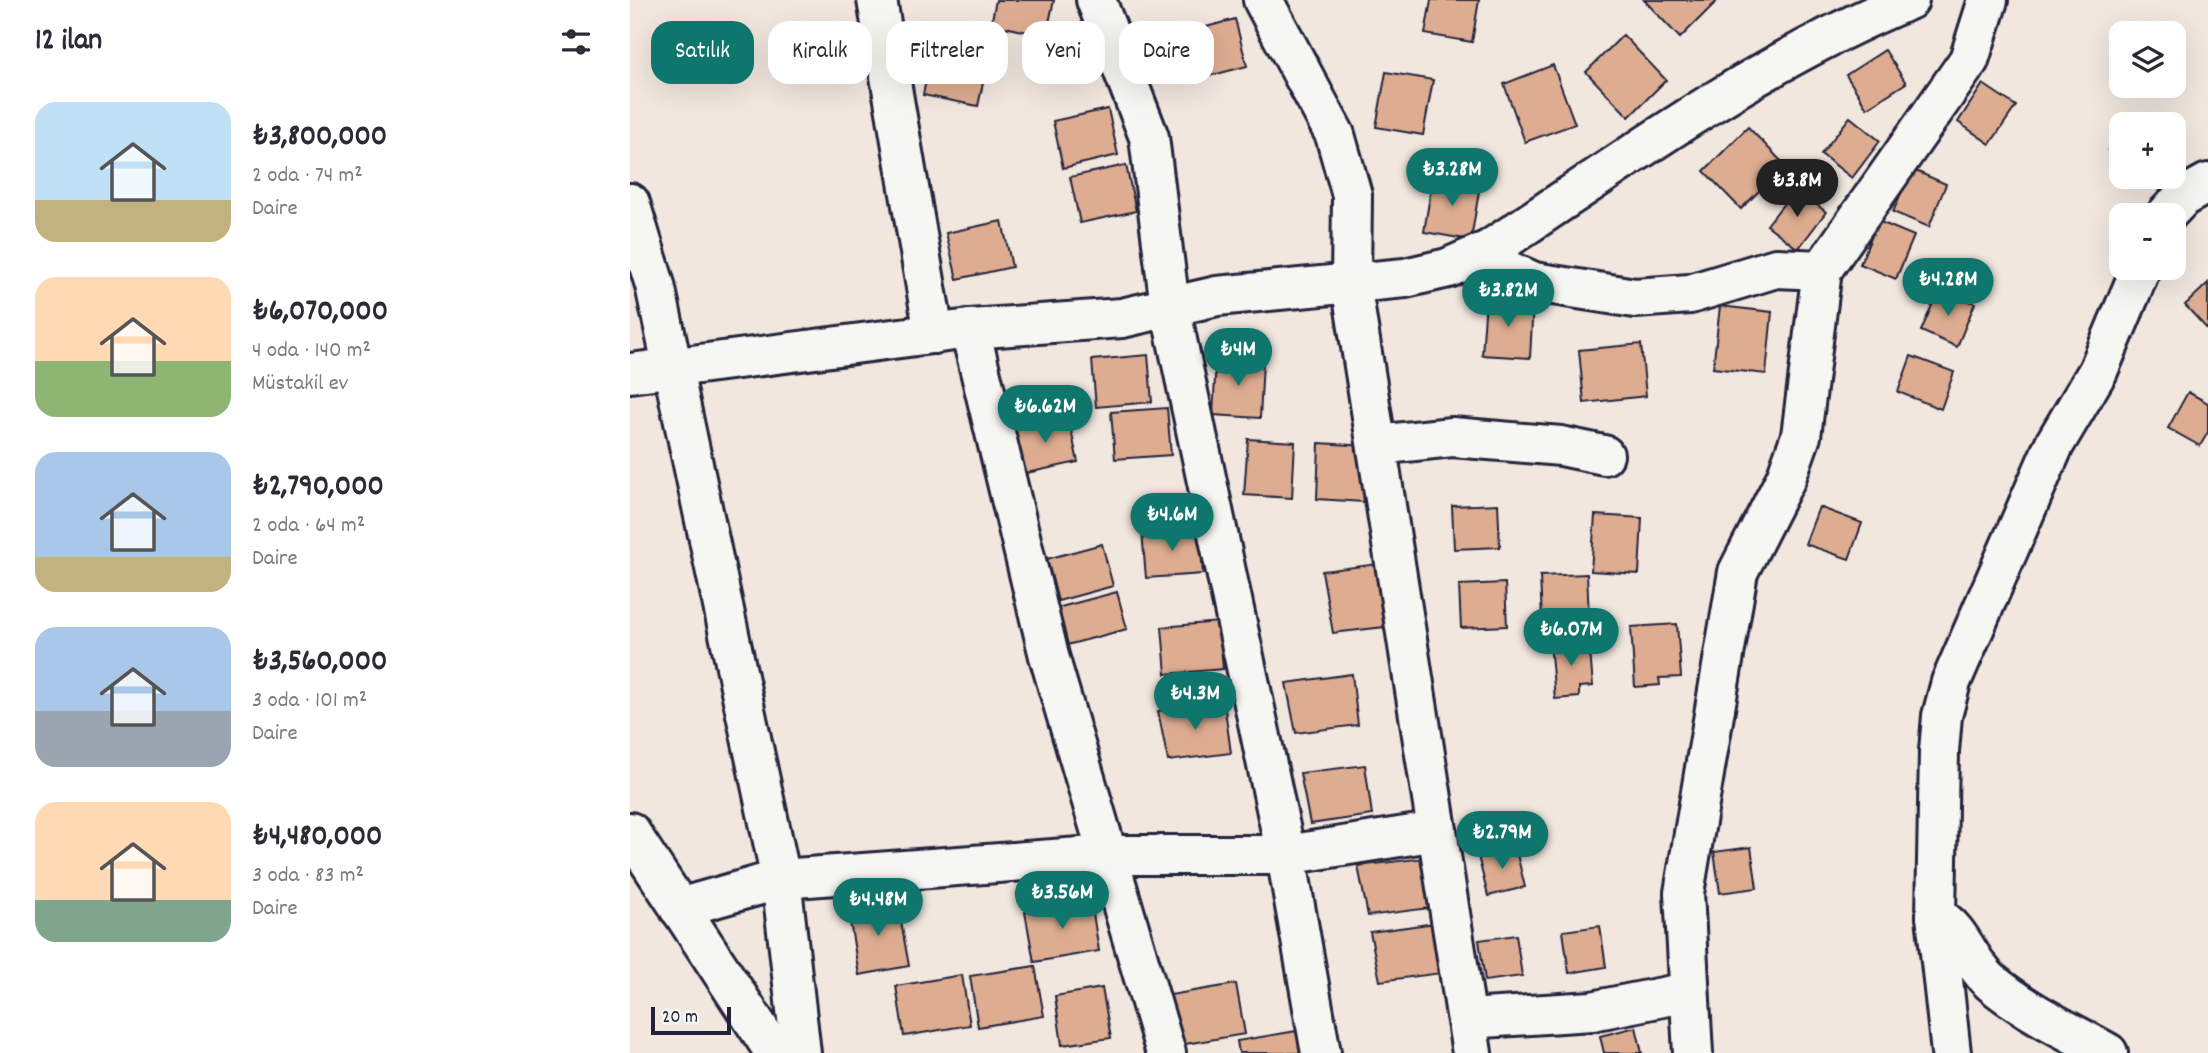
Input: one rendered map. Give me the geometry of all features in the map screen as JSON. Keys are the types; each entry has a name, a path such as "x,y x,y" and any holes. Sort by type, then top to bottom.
{"street":[{"path":"877,0 952,331 1164,1053"},
{"path":"1096,0 1149,137 1170,307 1286,855 1321,1053"},
{"path":"1263,0 1335,135 1352,195 1351,283 1469,1036 1688,992"},
{"path":"1693,1053 1684,893 1738,572 1786,478 1801,436 1822,270 1969,60 1988,0"},
{"path":"630,373 952,331 1122,318 1217,296 1426,274 1448,268 1489,250 1720,98 1892,4"},
{"path":"2177,203 2208,183"},
{"path":"630,203 656,285 781,879 801,1053"},
{"path":"1489,250 1505,269 1534,282 1635,298 1690,294 1776,268 1822,270"},
{"path":"1951,1053 1936,916 1942,716 1951,682 2053,445 2098,371 2136,280"},
{"path":"1377,445 1452,437 1561,446 1604,455"},
{"path":"679,908 781,879 1107,855 1286,855 1437,831"},
{"path":"630,832 775,1053"},
{"path":"1936,916 1953,928 1979,970 2005,993 2108,1053"}],"building":[{"path":"996,0 1054,0 1049,21 1022,21 1022,31 1008,28 1008,21 992,21"},
{"path":"1431,0 1479,0 1472,42 1425,34"},
{"path":"1644,0 1718,0 1680,38"},
{"path":"1235,19 1247,66 1214,75 1214,25"},
{"path":"1623,35 1666,80 1629,117 1586,72"},
{"path":"1885,50 1906,83 1867,108 1846,75"},
{"path":"1553,65 1575,124 1525,142 1504,84"},
{"path":"1386,72 1433,80 1423,135 1376,127"},
{"path":"925,84 983,84 978,106 923,95"},
{"path":"1983,84 2016,106 1990,144 1958,122"},
{"path":"1108,109 1118,155 1063,168 1053,121"},
{"path":"1850,117 1880,141 1852,178 1821,154"},
{"path":"1748,127 1785,165 1741,209 1704,171"},
{"path":"1126,165 1136,211 1080,223 1070,177"},
{"path":"1911,169 1946,184 1929,227 1893,212"},
{"path":"1433,177 1480,185 1471,240 1424,232"},
{"path":"1796,188 1826,212 1798,249 1767,225"},
{"path":"1002,221 1012,267 957,279 946,233"},
{"path":"1878,221 1914,236 1896,279 1860,264"},
{"path":"2208,283 2208,330 2185,305"},
{"path":"1939,289 1975,303 1957,347 1921,331"},
{"path":"1486,299 1533,302 1530,358 1482,355"},
{"path":"1720,306 1772,312 1766,374 1713,368"},
{"path":"1641,344 1646,396 1584,403 1579,350"},
{"path":"1148,355 1152,402 1096,407 1092,360"},
{"path":"1911,356 1954,372 1941,409 1898,392"},
{"path":"1216,359 1263,362 1260,418 1213,415"},
{"path":"2188,392 2208,403 2208,432 2200,446 2168,428"},
{"path":"1167,408 1171,455 1115,459 1111,412"},
{"path":"1068,416 1078,462 1022,474 1013,427"},
{"path":"1248,439 1295,442 1292,498 1244,495"},
{"path":"1319,443 1367,446 1364,502 1317,499"},
{"path":"1498,504 1500,547 1454,549 1452,506"},
{"path":"1819,507 1862,523 1849,559 1805,544"},
{"path":"1595,515 1642,518 1639,574 1591,571"},
{"path":"1199,527 1203,574 1146,578 1142,531"},
{"path":"1102,544 1113,586 1058,601 1047,559"},
{"path":"1386,563 1393,626 1333,633 1322,571"},
{"path":"1587,574 1589,617 1542,619 1540,576"},
{"path":"1505,583 1507,626 1461,628 1459,585"},
{"path":"1117,592 1127,629 1067,645 1057,608"},
{"path":"1219,622 1223,669 1166,674 1162,627"},
{"path":"1677,624 1681,677 1659,678 1660,685 1635,687 1631,627"},
{"path":"1589,640 1593,686 1579,687 1579,697 1555,699 1550,643"},
{"path":"1352,674 1358,725 1296,733 1286,683"},
{"path":"1224,702 1231,753 1168,761 1158,711"},
{"path":"1365,765 1372,815 1310,824 1300,773"},
{"path":"1515,846 1525,887 1488,896 1478,856"},
{"path":"1751,847 1757,888 1720,893 1714,852"},
{"path":"1424,858 1430,908 1368,916 1358,866"},
{"path":"897,900 909,966 859,975 848,910"},
{"path":"1091,901 1099,951 1034,962 1025,912"},
{"path":"1436,923 1442,973 1380,981 1370,932"},
{"path":"1600,926 1606,967 1569,973 1563,931"},
{"path":"1516,935 1522,976 1485,981 1479,940"},
{"path":"1035,966 1044,1016 978,1027 970,976"},
{"path":"962,975 970,1025 904,1036 896,986"},
{"path":"1236,984 1245,1034 1179,1045 1170,995"},
{"path":"1102,988 1111,1038 1062,1045 1055,996"},
{"path":"1636,1027 1642,1053 1604,1053 1600,1036"},
{"path":"1303,1030 1307,1053 1239,1053 1237,1041"}]}
